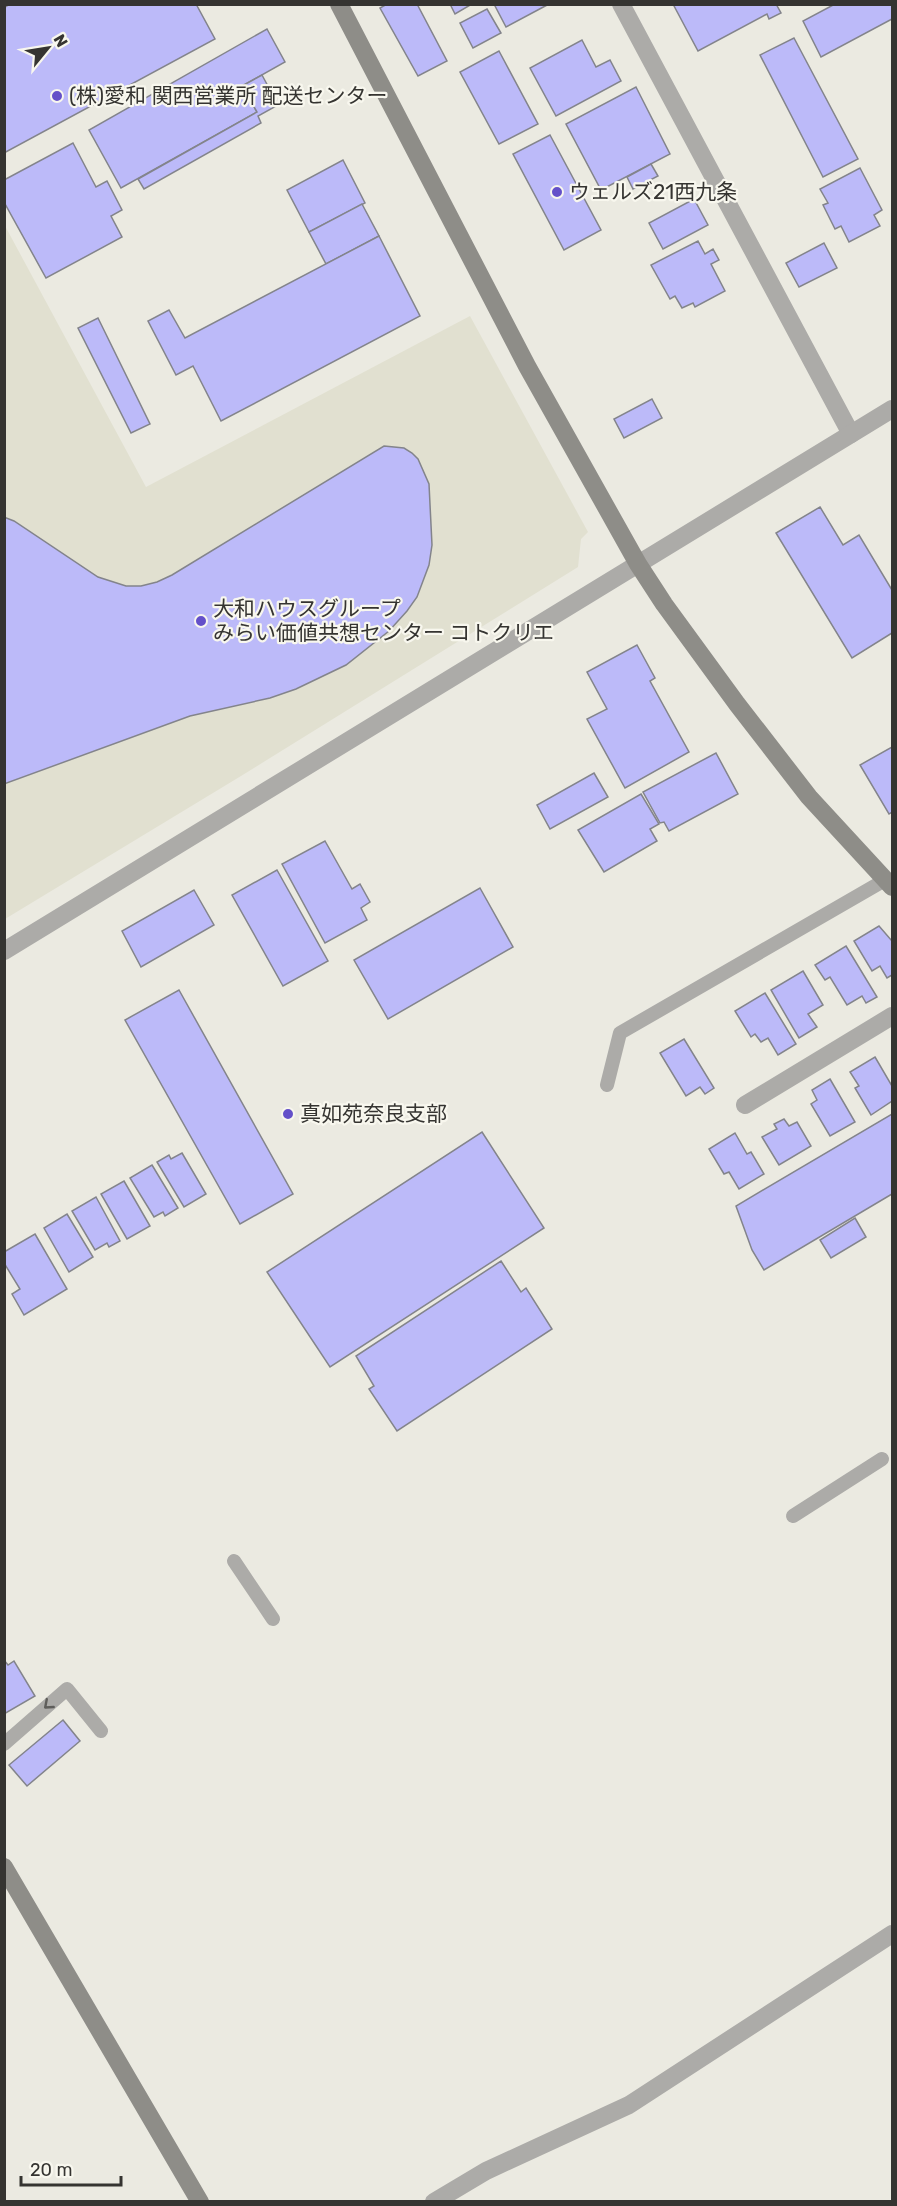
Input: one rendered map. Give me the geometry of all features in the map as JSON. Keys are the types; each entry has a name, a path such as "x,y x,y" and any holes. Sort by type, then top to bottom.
{"street":[{"path":"339,4 527,366 638,564 664,604 737,704 802,788 889,883"},
{"path":"621,4 851,434"},
{"path":"4,951 892,409"},
{"path":"746,1105 892,1016"},
{"path":"4,1867 200,2202"},
{"path":"434,2202 486,2171 629,2105 892,1934"}],"lane":[{"path":"607,1085 621,1033 889,883"},
{"path":"793,1516 882,1459"},
{"path":"234,1561 273,1619"},
{"path":"4,1744 67,1689 101,1731"}],"shaded area":[{"path":"4,224 146,487 470,316 588,532 581,539 578,567 5,919"}],"building":[{"name":"(株)愛和 関西営業所 配送センター","path":"10,4 196,4 215,39 4,153 4,8"},
{"path":"387,4 417,4 447,61 418,76 380,8"},
{"path":"450,4 472,4 455,14"},
{"path":"494,4 549,4 506,27"},
{"path":"673,4 776,4 781,13 769,19 767,14 698,51"},
{"path":"835,4 892,4 892,19 821,57 803,21"},
{"path":"487,9 501,33 473,48 460,23"},
{"path":"267,29 285,62 242,86 257,112 121,188 89,130"},
{"path":"794,38 858,159 823,177 760,55"},
{"path":"582,40 596,67 610,60 621,81 556,116 530,68"},
{"path":"499,51 538,124 499,144 460,72"},
{"path":"262,75 278,105 258,116 261,123 144,189 138,179 257,112 242,86"},
{"path":"636,87 670,154 601,190 566,124"},
{"name":"ウェルズ21西九条","path":"550,135 601,230 564,250 513,154"},
{"path":"73,143 96,187 107,181 122,210 111,216 122,237 46,278 4,202 4,180"},
{"path":"343,160 365,203 309,232 287,190"},
{"path":"651,164 658,176 633,189 627,177"},
{"path":"860,168 882,210 874,215 880,226 849,242 841,226 835,229 823,205 828,203 820,189"},
{"path":"694,199 708,225 663,249 649,223"},
{"path":"362,204 379,236 326,264 309,232"},
{"path":"379,236 420,316 221,421 193,366 176,375 148,321 169,310 185,338"},
{"path":"698,241 705,254 713,249 719,260 711,264 725,291 695,307 693,303 682,308 675,296 670,299 651,265"},
{"path":"824,243 837,268 799,287 786,263"},
{"path":"98,318 150,424 131,433 78,328"},
{"path":"652,399 662,418 624,438 614,419"},
{"name":"大和ハウスグループ みらい価値共想センター コトクリエ","path":"384,446 404,448 418,459 429,484 432,545 429,565 417,597 389,631 346,665 296,689 270,698 190,716 4,784 4,517 14,521 98,577 126,586 141,586 172,575"},
{"path":"820,507 843,545 859,535 892,590 892,633 852,658 776,533"},
{"path":"637,645 655,678 650,681 689,752 625,788 587,719 607,709 587,672"},
{"path":"892,747 892,812 889,814 860,765"},
{"path":"716,753 738,794 669,831 664,822 660,823 643,792"},
{"path":"594,773 608,797 550,829 537,805"},
{"path":"641,794 659,824 650,829 657,841 604,872 578,830"},
{"path":"325,841 352,889 360,884 370,902 361,908 367,920 325,943 282,864"},
{"path":"277,870 328,961 283,986 232,895"},
{"path":"480,888 513,947 388,1019 354,960"},
{"path":"194,890 214,925 141,967 122,931"},
{"path":"879,926 892,941 892,975 887,978 880,966 872,971 854,941"},
{"path":"846,946 877,997 866,1003 862,996 847,1005 830,977 825,980 815,965"},
{"path":"803,971 823,1005 808,1014 817,1027 799,1038 771,990"},
{"path":"179,990 293,1194 240,1224 125,1020"},
{"path":"765,993 796,1044 778,1055 768,1038 761,1042 755,1034 751,1037 735,1011"},
{"path":"684,1039 714,1088 705,1094 700,1087 686,1096 660,1053"},
{"path":"875,1057 892,1086 892,1101 871,1115 855,1088 859,1086 850,1072"},
{"path":"830,1079 855,1122 830,1136 811,1104 817,1100 812,1090"},
{"path":"892,1114 892,1194 764,1270 752,1250 736,1206"},
{"path":"784,1119 789,1126 797,1122 811,1146 779,1165 762,1137 777,1129 774,1124"},
{"path":"482,1132 544,1228 330,1367 267,1272"},
{"path":"735,1133 747,1154 751,1152 764,1174 739,1189 729,1172 724,1174 709,1149"},
{"path":"182,1153 206,1194 184,1207 157,1162 169,1155 171,1159"},
{"path":"152,1165 178,1208 165,1216 163,1212 154,1217 130,1178"},
{"path":"124,1181 150,1226 127,1239 101,1194"},
{"path":"96,1197 120,1241 109,1247 107,1243 95,1250 72,1211"},
{"path":"67,1214 93,1257 69,1272 44,1228"},
{"path":"855,1218 866,1237 831,1258 820,1240"},
{"path":"35,1234 67,1289 24,1315 12,1294 20,1289 4,1263 4,1252"},
{"path":"501,1261 521,1292 526,1288 552,1329 397,1431 369,1389 374,1386 356,1356"},
{"path":"4,1660 8,1665 14,1661 35,1696 4,1714"},
{"path":"63,1720 80,1741 27,1786 9,1765"}],"place":[{"name":"(株)愛和 関西営業所 配送センター","path":"57,96"},
{"name":"ウェルズ21西九条","path":"557,192"},
{"name":"大和ハウスグループ みらい価値共想センター コトクリエ","path":"201,621"},
{"name":"真如苑奈良支部","path":"288,1114"}]}
